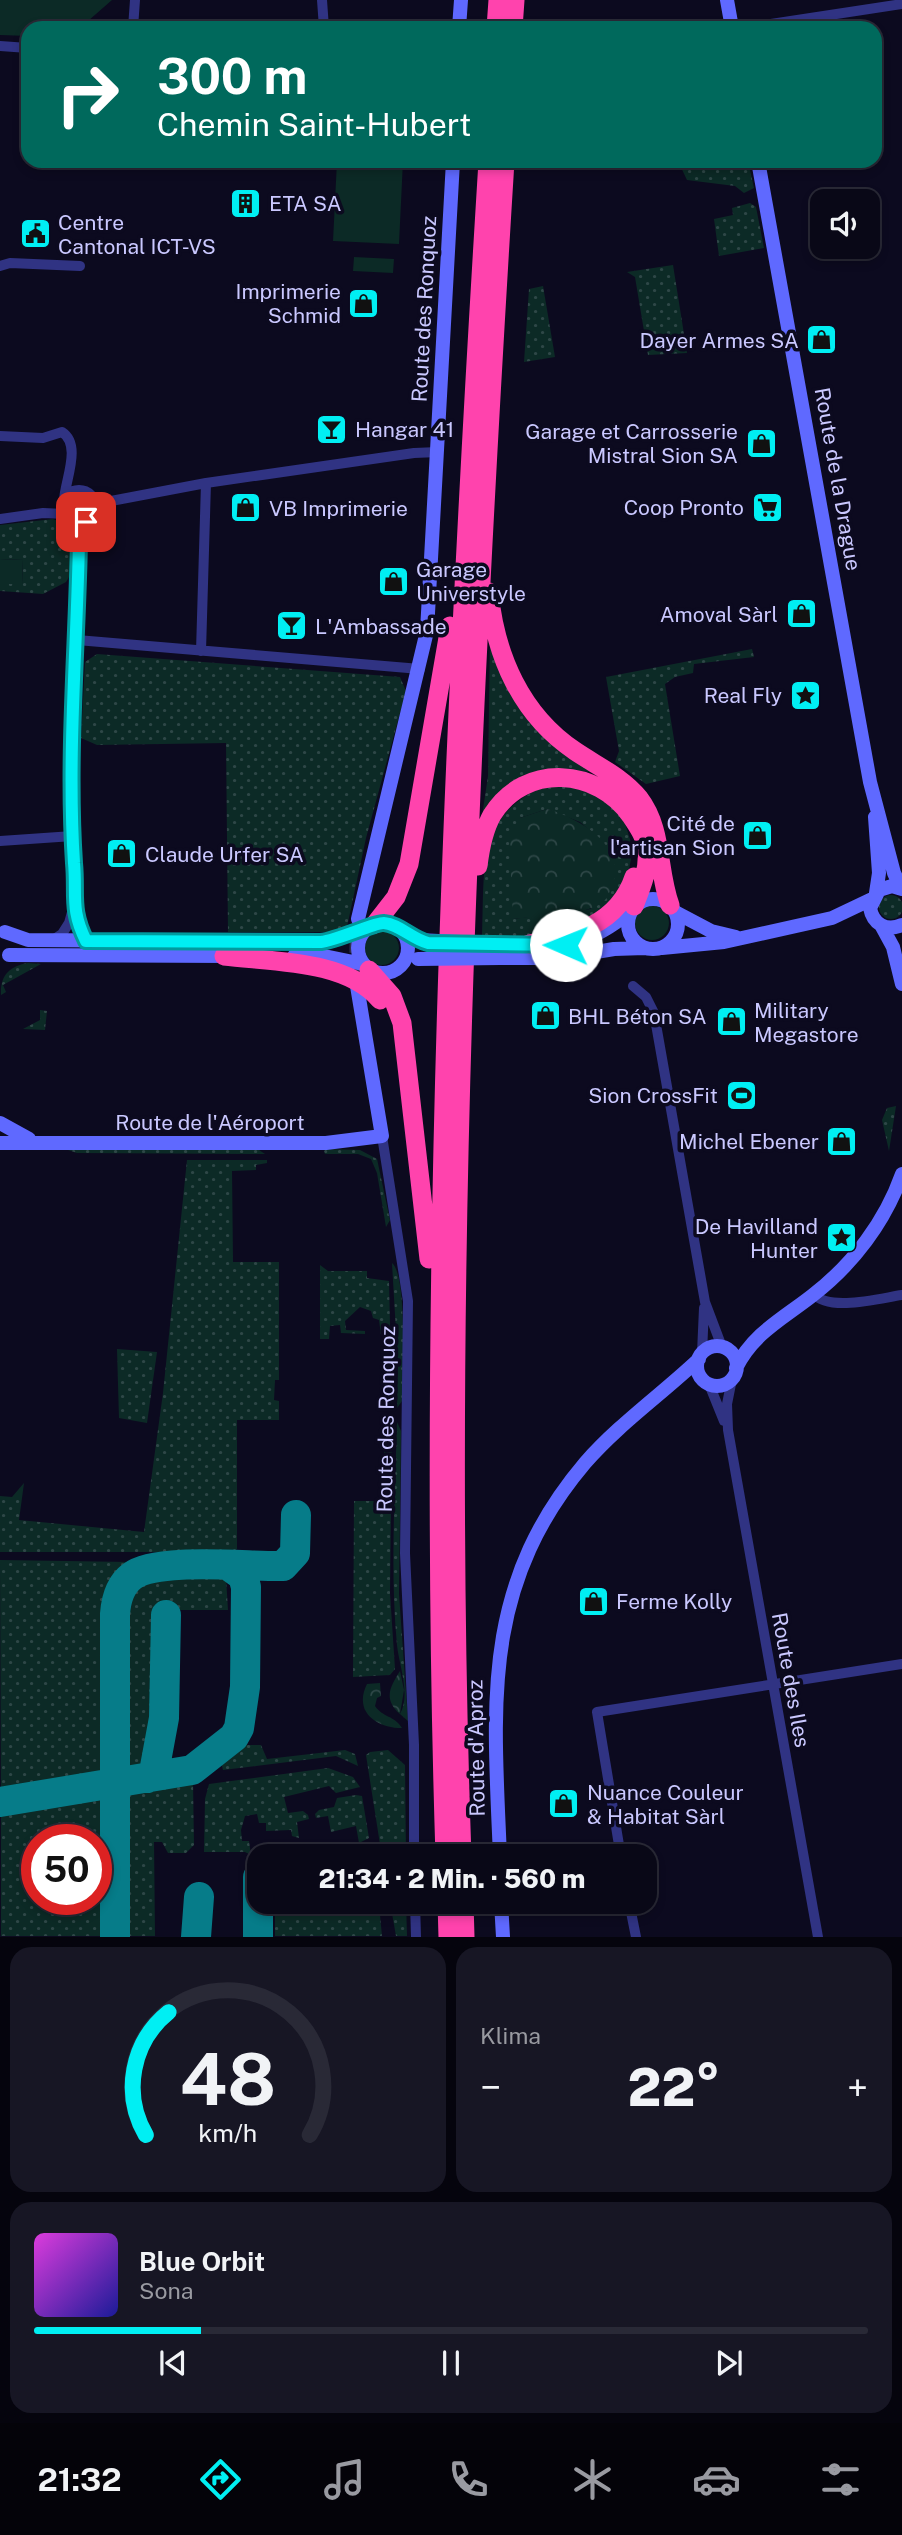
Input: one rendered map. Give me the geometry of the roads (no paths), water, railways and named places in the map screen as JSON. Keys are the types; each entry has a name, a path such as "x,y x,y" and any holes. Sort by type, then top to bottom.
{"highway":[{"path":"496,21 498,0"},
{"path":"514,21 515,0"},
{"path":"445,1844 439,1375 446,980 468,507 488,168"},
{"path":"462,1844 456,1356 463,1010 483,532 505,168"},
{"path":"366,924 389,907 405,877 430,747 468,507"},
{"path":"483,532 494,625 511,678 530,708 551,732 618,779 638,797 656,831 661,877 673,908"},
{"path":"463,1010 478,867 485,832 498,807 523,785 551,777 582,780 611,794 642,834 647,852 646,869 634,904"},
{"path":"529,944 588,929 620,903 630,887 636,864 636,840 631,817"},
{"path":"224,956 334,970 360,981 383,1006 408,1076"},
{"path":"366,967 391,996 400,1014 426,1229 439,1375"},
{"path":"447,1914 448,1937"},
{"path":"464,1914 465,1937"}],"street":[{"path":"134,21 135,0"},
{"path":"460,21 461,0"},
{"path":"727,0 731,21"},
{"path":"322,3 323,21"},
{"path":"791,21 902,4"},
{"path":"0,46 21,48"},
{"name":"Route des Ronquoz","path":"366,924 420,669 429,611 453,168"},
{"name":"Route de la Drague","path":"759,168 875,805 879,873 871,912 879,924"},
{"path":"0,266 10,263 80,266"},
{"path":"0,436 43,438 62,432 72,444 66,510 79,541"},
{"path":"95,503 414,453 438,452"},
{"path":"66,510 76,490 71,464"},
{"path":"201,651 206,484"},
{"path":"76,490 87,491 95,503 94,515 86,522 79,541 71,781 73,910 86,941"},
{"path":"0,519 66,510 86,522"},
{"path":"77,640 420,669"},
{"name":"Route de la Drague","path":"875,805 902,889"},
{"path":"0,841 73,836"},
{"path":"832,918 888,886 902,889"},
{"path":"2,930 10,943 4,961 224,956 329,957 386,974 418,959 501,951 529,944 580,943 601,934 634,904 652,898 711,931 731,937 751,937"},
{"path":"634,904 627,923 629,934 645,948"},
{"path":"662,948 677,933 673,908"},
{"path":"53,940 62,934 73,910"},
{"path":"2,930 28,940 321,942 366,924 392,925 418,940 560,958 614,948 662,948 724,942 832,918 852,918 893,928 902,925"},
{"path":"366,924 357,950 366,967"},
{"path":"879,924 892,947 902,984"},
{"path":"401,966 408,950 402,932"},
{"name":"Route des Ronquoz","path":"357,986 403,1259 408,1312 405,1553 414,1745 414,1844"},
{"path":"632,986 646,997 654,1013 705,1302 723,1347 733,1356 734,1373"},
{"name":"Route de l'Aéroport","path":"0,1123 19,1136 37,1141"},
{"name":"Route de l'Aéroport","path":"0,1143 326,1143 382,1136"},
{"path":"700,1356 711,1347 723,1347 761,1333 814,1294 845,1265 873,1231 902,1174"},
{"path":"814,1294 820,1300 837,1303 902,1294"},
{"path":"705,1302 697,1368 707,1382 721,1385 734,1373 761,1333"},
{"name":"Route d'Aproz","path":"500,1844 495,1690 502,1633 513,1591 535,1539 567,1486 607,1441 700,1356"},
{"name":"Route des Iles","path":"728,1430 734,1373"},
{"name":"Route d'Aproz","path":"656,1399 686,1384 707,1382"},
{"name":"Route des Iles","path":"707,1382 728,1430 818,1937"},
{"path":"619,1844 597,1712 902,1664"},
{"path":"415,1914 416,1937"},
{"path":"502,1914 503,1937"},
{"path":"631,1914 636,1937"}],"tunnel":[{"path":"356,974 357,925"}],"place":[{"name":"ETA SA","path":"246,203"},
{"name":"Centre Cantonal ICT-VS","path":"35,234"},
{"name":"Imprimerie Schmid","path":"364,303"},
{"name":"Dayer Armes SA","path":"822,340"},
{"name":"Hangar 41","path":"332,429"},
{"name":"Garage et Carrosserie Mistral Sion SA","path":"761,443"},
{"name":"Coop Pronto","path":"767,507"},
{"name":"VB Imprimerie","path":"246,508"},
{"name":"Garage Universtyle","path":"393,581"},
{"name":"Amoval Sàrl","path":"801,614"},
{"name":"L'Ambassade","path":"292,626"},
{"name":"Real Fly","path":"805,695"},
{"name":"Cité de l'artisan Sion","path":"758,835"},
{"name":"Claude Urfer SA","path":"122,854"},
{"name":"BHL Béton SA","path":"545,1016"},
{"name":"Military Megastore","path":"731,1022"},
{"name":"Sion CrossFit","path":"741,1095"},
{"name":"Michel Ebener","path":"842,1141"},
{"name":"De Havilland Hunter","path":"841,1238"},
{"name":"Ferme Kolly","path":"593,1601"},
{"name":"Nuance Couleur & Habitat Sàrl","path":"564,1804"}]}
